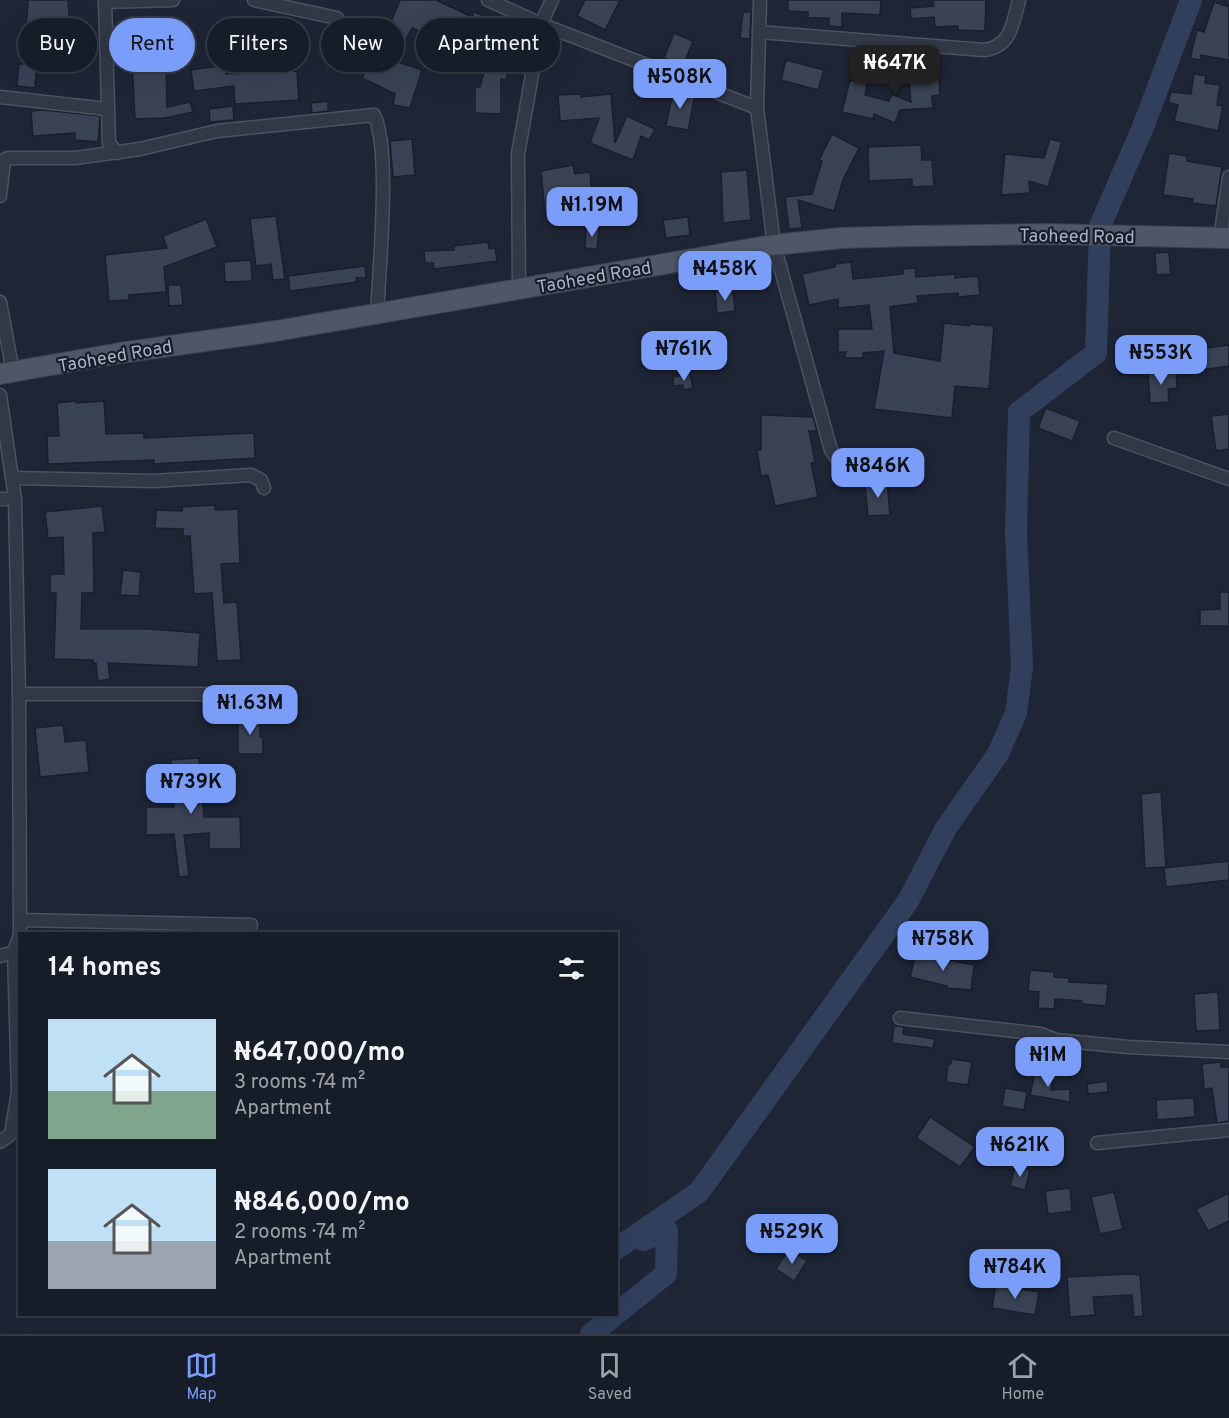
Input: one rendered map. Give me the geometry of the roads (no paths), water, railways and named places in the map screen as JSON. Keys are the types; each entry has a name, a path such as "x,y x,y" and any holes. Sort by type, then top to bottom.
{"main road":[{"name":"Taoheed Road","path":"6,373 377,314 774,245 841,238 1046,234 1224,238"}],"street":[{"path":"117,153 109,143 105,1 174,0"},
{"path":"254,0 337,18"},
{"path":"488,0 528,18"},
{"path":"544,18 552,0"},
{"path":"760,0 757,108 774,245 831,450 840,463 904,471"},
{"path":"759,32 984,50 996,49 1006,40 1019,0"},
{"path":"560,31 757,108"},
{"path":"519,290 518,154 533,72"},
{"path":"0,97 107,109"},
{"path":"0,196 4,160 8,159 75,158 117,153 217,131 374,115 380,126 382,185 377,314"},
{"path":"1224,238 1229,177"},
{"path":"0,302 6,373"},
{"path":"0,395 15,499 20,932"},
{"path":"1114,438 1229,479"},
{"path":"13,478 154,481 251,475 261,480 264,488"},
{"path":"0,499 15,499"},
{"path":"19,694 264,694"},
{"path":"21,920 251,925"},
{"path":"0,1142 11,1134 18,1092 14,952 18,940"},
{"path":"0,956 14,952"},
{"path":"900,1018 1041,1034 1056,1040 1128,1047 1229,1052"},
{"path":"1097,1143 1228,1131"}],"waterway":[{"path":"618,1248 699,1192 908,901 946,828 998,754 1016,713 1022,667 1016,532 1019,412 1096,353 1100,226 1143,127 1191,0"},
{"path":"618,1312 666,1274 667,1230 643,1240"},
{"path":"591,1334 614,1316"}]}
